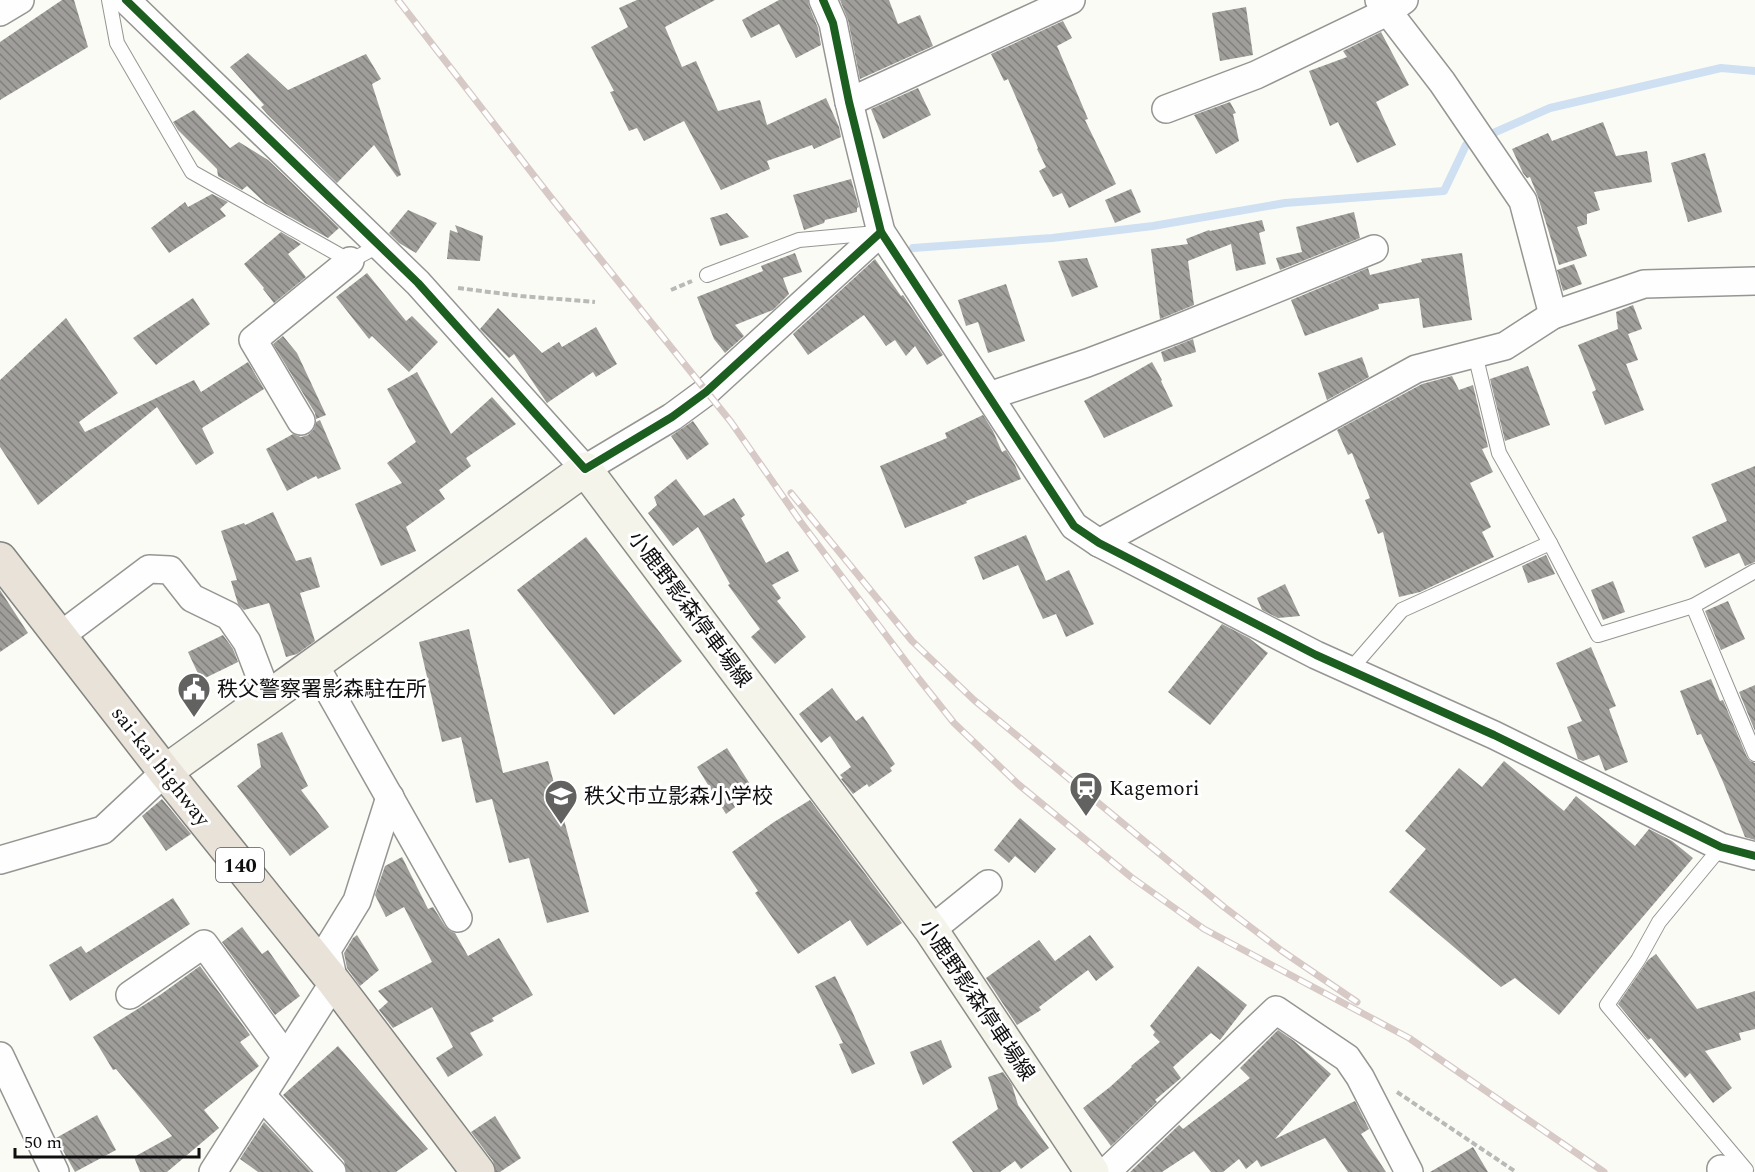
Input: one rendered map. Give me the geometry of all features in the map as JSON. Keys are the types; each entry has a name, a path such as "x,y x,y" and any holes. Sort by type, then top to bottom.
{"highway":[{"name":"sai-kai highway","path":"0,559 165,772 334,982 478,1172"}],"main road":[{"path":"165,772 585,469"},
{"name":"小鹿野影森停車場線","path":"585,469 931,930 1092,1172"}],"street":[{"path":"0,12 20,0"},
{"path":"126,0 418,283 585,469 672,417 706,392 881,232"},
{"path":"822,0 833,23 849,102 881,232 1074,526 1099,543 1316,655 1494,735 1721,847 1755,856"},
{"path":"849,102 1040,6 1071,0"},
{"path":"1166,109 1256,75 1390,4 1523,201 1553,315"},
{"path":"989,396 1174,330 1374,249"},
{"path":"301,421 253,340 350,261"},
{"path":"1099,543 1416,369 1505,346 1553,315 1644,284 1755,281"},
{"path":"60,636 149,569 170,570 192,598 230,616 247,642 268,697"},
{"path":"314,664 458,918"},
{"path":"0,860 103,830 165,772"},
{"path":"213,1172 334,982 327,950 357,901 390,797"},
{"path":"931,930 988,884"},
{"path":"130,995 204,944 286,1057"},
{"path":"1106,1172 1276,1010 1347,1058 1360,1077 1409,1172"},
{"path":"0,1056 55,1172"},
{"path":"262,1096 332,1172"}],"lane":[{"path":"109,0 117,43 192,172 350,261 380,245"},
{"path":"707,275 799,240 881,232"},
{"path":"1475,354 1499,453 1598,635 1693,606 1755,571"},
{"path":"1350,670 1402,610 1550,543"},
{"path":"1693,606 1755,754"},
{"path":"1721,847 1659,922 1638,960 1607,1005 1730,1171"}],"path":[{"path":"418,283 521,296 595,302"},
{"path":"1397,1092 1516,1172"}],"building":[{"path":"62,0 74,0 88,47 0,100 0,42"},
{"path":"637,0 715,0 665,27 682,67 696,61 718,111 760,100 767,125 826,98 841,137 814,149 812,145 767,161 770,169 721,190 684,121 644,141 637,128 629,131 610,92 614,91 591,47 628,27 619,8"},
{"path":"779,0 808,0 818,28 821,45 796,58 779,24 751,38 742,20"},
{"path":"840,0 889,0 898,24 920,15 933,46 860,79 848,20"},
{"path":"1246,7 1253,55 1220,61 1212,13"},
{"path":"1063,21 1072,38 1057,46 1088,119 1085,120 1116,184 1069,208 1062,193 1053,197 1039,171 1046,167 1008,79 1004,81 991,54"},
{"path":"1381,32 1409,85 1376,102 1396,145 1357,163 1338,122 1330,126 1309,71 1347,57 1343,51"},
{"path":"248,53 288,90 366,54 381,79 372,84 401,175 397,177 374,145 337,183 267,114 261,107 264,105 230,67"},
{"path":"918,88 931,115 883,139 871,109"},
{"path":"1230,102 1236,113 1233,114 1239,141 1216,154 1194,115"},
{"path":"194,110 230,148 239,142 268,160 339,228 328,238 265,203 247,186 242,190 218,176 217,169 178,130 173,122"},
{"path":"1603,122 1616,156 1647,151 1652,182 1594,192 1600,210 1587,214 1587,224 1577,227 1587,256 1559,265 1530,177 1527,178 1523,173 1512,149 1548,133 1552,141"},
{"path":"1705,153 1722,212 1688,222 1671,163"},
{"path":"851,179 859,207 857,212 825,220 824,223 804,230 793,195"},
{"path":"1131,189 1141,212 1115,223 1105,200"},
{"path":"212,194 228,202 220,209 226,216 169,253 151,228 185,202 188,207"},
{"path":"408,210 437,223 416,253 399,243 389,233"},
{"path":"1354,212 1360,238 1280,270 1276,258 1302,252 1296,227"},
{"path":"727,213 749,237 720,246 710,218"},
{"path":"1262,220 1265,231 1259,233 1266,264 1236,271 1231,244 1188,261 1194,305 1160,319 1151,249 1188,244 1186,239 1209,230"},
{"path":"455,225 483,236 480,261 447,259 450,230 458,233"},
{"path":"281,232 301,244 288,254 306,277 274,303 244,264"},
{"path":"795,253 802,272 783,278 789,294 773,310 735,325 744,336 725,353 714,339 697,297 763,271 761,266"},
{"path":"1462,253 1472,320 1423,328 1419,298 1378,304 1379,309 1305,336 1291,300 1368,268 1370,275 1422,262 1421,259"},
{"path":"1087,258 1098,287 1072,297 1058,261"},
{"path":"875,259 901,296 903,295 943,355 927,365 915,346 906,356 895,340 886,346 864,315 808,355 793,334"},
{"path":"1574,264 1582,284 1563,291 1557,270"},
{"path":"367,273 406,321 412,316 438,342 409,372 372,336 369,339 336,297"},
{"path":"1006,284 1025,341 988,353 978,322 966,326 958,300"},
{"path":"193,298 210,324 156,365 133,338"},
{"path":"1633,305 1642,329 1628,334 1638,360 1626,364 1644,410 1605,425 1592,392 1596,390 1578,345 1618,329 1616,312"},
{"path":"498,308 542,353 559,342 562,347 596,327 617,364 596,377 593,372 547,403 514,354 509,358 480,329"},
{"path":"66,318 118,393 79,422 85,432 194,380 201,392 248,362 264,389 202,428 214,453 196,465 157,407 38,505 0,447 0,380"},
{"path":"283,336 297,353 326,415 316,419 315,413 273,344"},
{"path":"1193,339 1196,352 1164,362 1161,352"},
{"path":"1362,357 1369,377 1327,400 1318,373"},
{"path":"1152,362 1173,406 1104,438 1084,401"},
{"path":"1528,366 1550,425 1505,441 1490,379"},
{"path":"417,372 451,434 492,397 516,424 466,458 471,466 439,490 445,499 406,527 416,551 381,566 355,504 402,483 387,463 416,442 387,389"},
{"path":"1452,376 1459,390 1473,385 1488,447 1482,449 1493,472 1470,483 1491,527 1482,532 1494,557 1420,592 1399,597 1383,532 1378,534 1365,500 1370,498 1352,453 1348,455 1337,430 1422,384"},
{"path":"983,415 1002,452 1006,450 1021,479 905,528 880,466 947,438 945,433"},
{"path":"320,420 341,469 318,479 316,476 287,491 266,449 293,434 301,437 308,435 314,429 316,422"},
{"path":"693,421 709,444 687,460 671,436"},
{"path":"1755,466 1755,562 1745,566 1739,553 1705,568 1692,537 1727,521 1711,484"},
{"path":"676,479 704,516 734,498 745,515 741,518 766,563 788,551 799,571 772,585 781,598 777,601 806,637 775,664 751,637 760,629 728,585 730,584 698,527 673,546 648,513 657,505 654,497"},
{"path":"273,512 296,561 311,557 320,587 300,593 315,641 297,654 286,657 269,603 244,610 238,604 231,581 237,580 221,531 244,523 245,525"},
{"path":"1026,535 1046,581 1069,570 1094,624 1066,637 1056,614 1043,619 1018,565 983,580 974,557"},
{"path":"586,537 682,661 614,715 517,590"},
{"path":"1546,555 1555,574 1528,583 1522,566"},
{"path":"1613,581 1625,612 1603,620 1591,590"},
{"path":"1285,584 1300,616 1278,618 1262,610 1257,598"},
{"path":"0,590 28,633 0,652"},
{"path":"1728,601 1745,639 1721,650 1705,611"},
{"path":"1222,624 1249,638 1268,653 1210,725 1168,692"},
{"path":"469,629 503,773 548,761 589,912 547,923 529,858 509,863 492,799 476,803 461,737 442,742 419,642"},
{"path":"223,635 233,649 238,662 201,680 188,652"},
{"path":"1591,647 1616,706 1609,709 1628,762 1605,771 1599,755 1583,761 1578,759 1567,727 1582,721 1556,663"},
{"path":"1711,679 1720,701 1723,700 1747,757 1755,763 1755,840 1745,837 1701,734 1697,735 1680,691"},
{"path":"1755,685 1755,731 1739,692"},
{"path":"832,688 856,721 863,716 895,764 890,768 892,771 869,787 867,784 853,794 840,775 851,767 830,736 821,743 799,714"},
{"path":"282,732 308,786 301,790 329,827 290,856 237,786 261,767 257,744"},
{"path":"727,748 755,792 726,814 697,767"},
{"path":"1504,761 1564,811 1576,796 1635,846 1649,829 1672,841 1693,858 1559,1015 1515,978 1501,987 1389,892 1426,849 1405,831 1459,768 1482,787"},
{"path":"162,799 191,834 166,851 142,816"},
{"path":"810,800 902,923 867,946 850,920 798,954 755,893 758,891 732,852"},
{"path":"1020,818 1056,849 1035,873 1015,856 1009,863 994,850"},
{"path":"402,857 428,909 433,907 445,926 455,933 468,956 499,938 533,995 492,1018 494,1021 470,1033 483,1055 448,1077 436,1058 453,1047 432,1007 393,1028 379,1010 388,1002 378,991 432,962 404,907 386,917 375,895 385,866"},
{"path":"173,898 190,924 70,1001 49,965 81,946 86,953"},
{"path":"242,927 262,954 268,950 300,996 275,1015 222,942"},
{"path":"357,935 379,970 360,986 347,968 344,953"},
{"path":"1090,935 1114,967 1096,981 1088,970 1039,1007 1041,1010 1017,1025 986,978 1039,940 1055,961"},
{"path":"1656,954 1697,1009 1755,991 1755,1029 1739,1033 1741,1040 1705,1051 1732,1088 1713,1103 1690,1073 1685,1078 1651,1038 1648,1040 1618,1004 1648,960"},
{"path":"200,966 250,1035 240,1042 259,1066 204,1110 219,1128 167,1172 140,1172 134,1157 172,1136 116,1069 113,1070 93,1037 160,995"},
{"path":"1198,966 1247,1005 1220,1040 1211,1033 1173,1067 1181,1078 1155,1100 1157,1102 1111,1146 1083,1108 1160,1042 1153,1035 1155,1032 1150,1026"},
{"path":"835,976 875,1064 852,1074 839,1044 843,1043 815,986"},
{"path":"1278,1030 1331,1074 1275,1139 1355,1101 1369,1129 1361,1134 1386,1172 1348,1172 1325,1138 1261,1167 1257,1160 1246,1169 1239,1159 1223,1172 1211,1172 1194,1151 1162,1172 1130,1172 1179,1125 1183,1129 1250,1078 1240,1068"},
{"path":"941,1040 952,1067 923,1085 910,1052"},
{"path":"338,1046 428,1149 396,1172 347,1172 344,1161 283,1095"},
{"path":"1003,1072 1012,1085 1018,1105 1049,1148 1021,1169 1015,1161 1000,1172 973,1172 952,1142 998,1109 988,1077"},
{"path":"97,1115 116,1150 75,1172 56,1138"},
{"path":"495,1116 521,1158 500,1172 496,1172 493,1161 471,1132"},
{"path":"264,1122 311,1172 258,1172 240,1159"},
{"path":"1473,1147 1488,1172 1430,1172"}],"waterway":[{"path":"913,248 1052,238 1153,226 1285,203 1444,191 1466,145 1550,108 1721,68 1755,71"}],"railway":[{"path":"398,0 549,195 731,422 800,521 954,723 1018,784 1131,877 1204,929 1409,1038 1604,1172"},
{"path":"791,493 912,641 974,700 1224,907 1282,951 1357,1002"}],"cycle path":[{"path":"126,0 418,283 585,469 672,417 706,392 881,232"},
{"path":"823,0 833,23 849,102 881,232 1074,526 1099,543 1316,655 1494,735 1721,847 1755,856"}],"place":[{"name":"秩父警察署影森駐在所","path":"194,718"},
{"name":"Kagemori","path":"1086,817"},
{"name":"秩父市立影森小学校","path":"561,825"}]}
